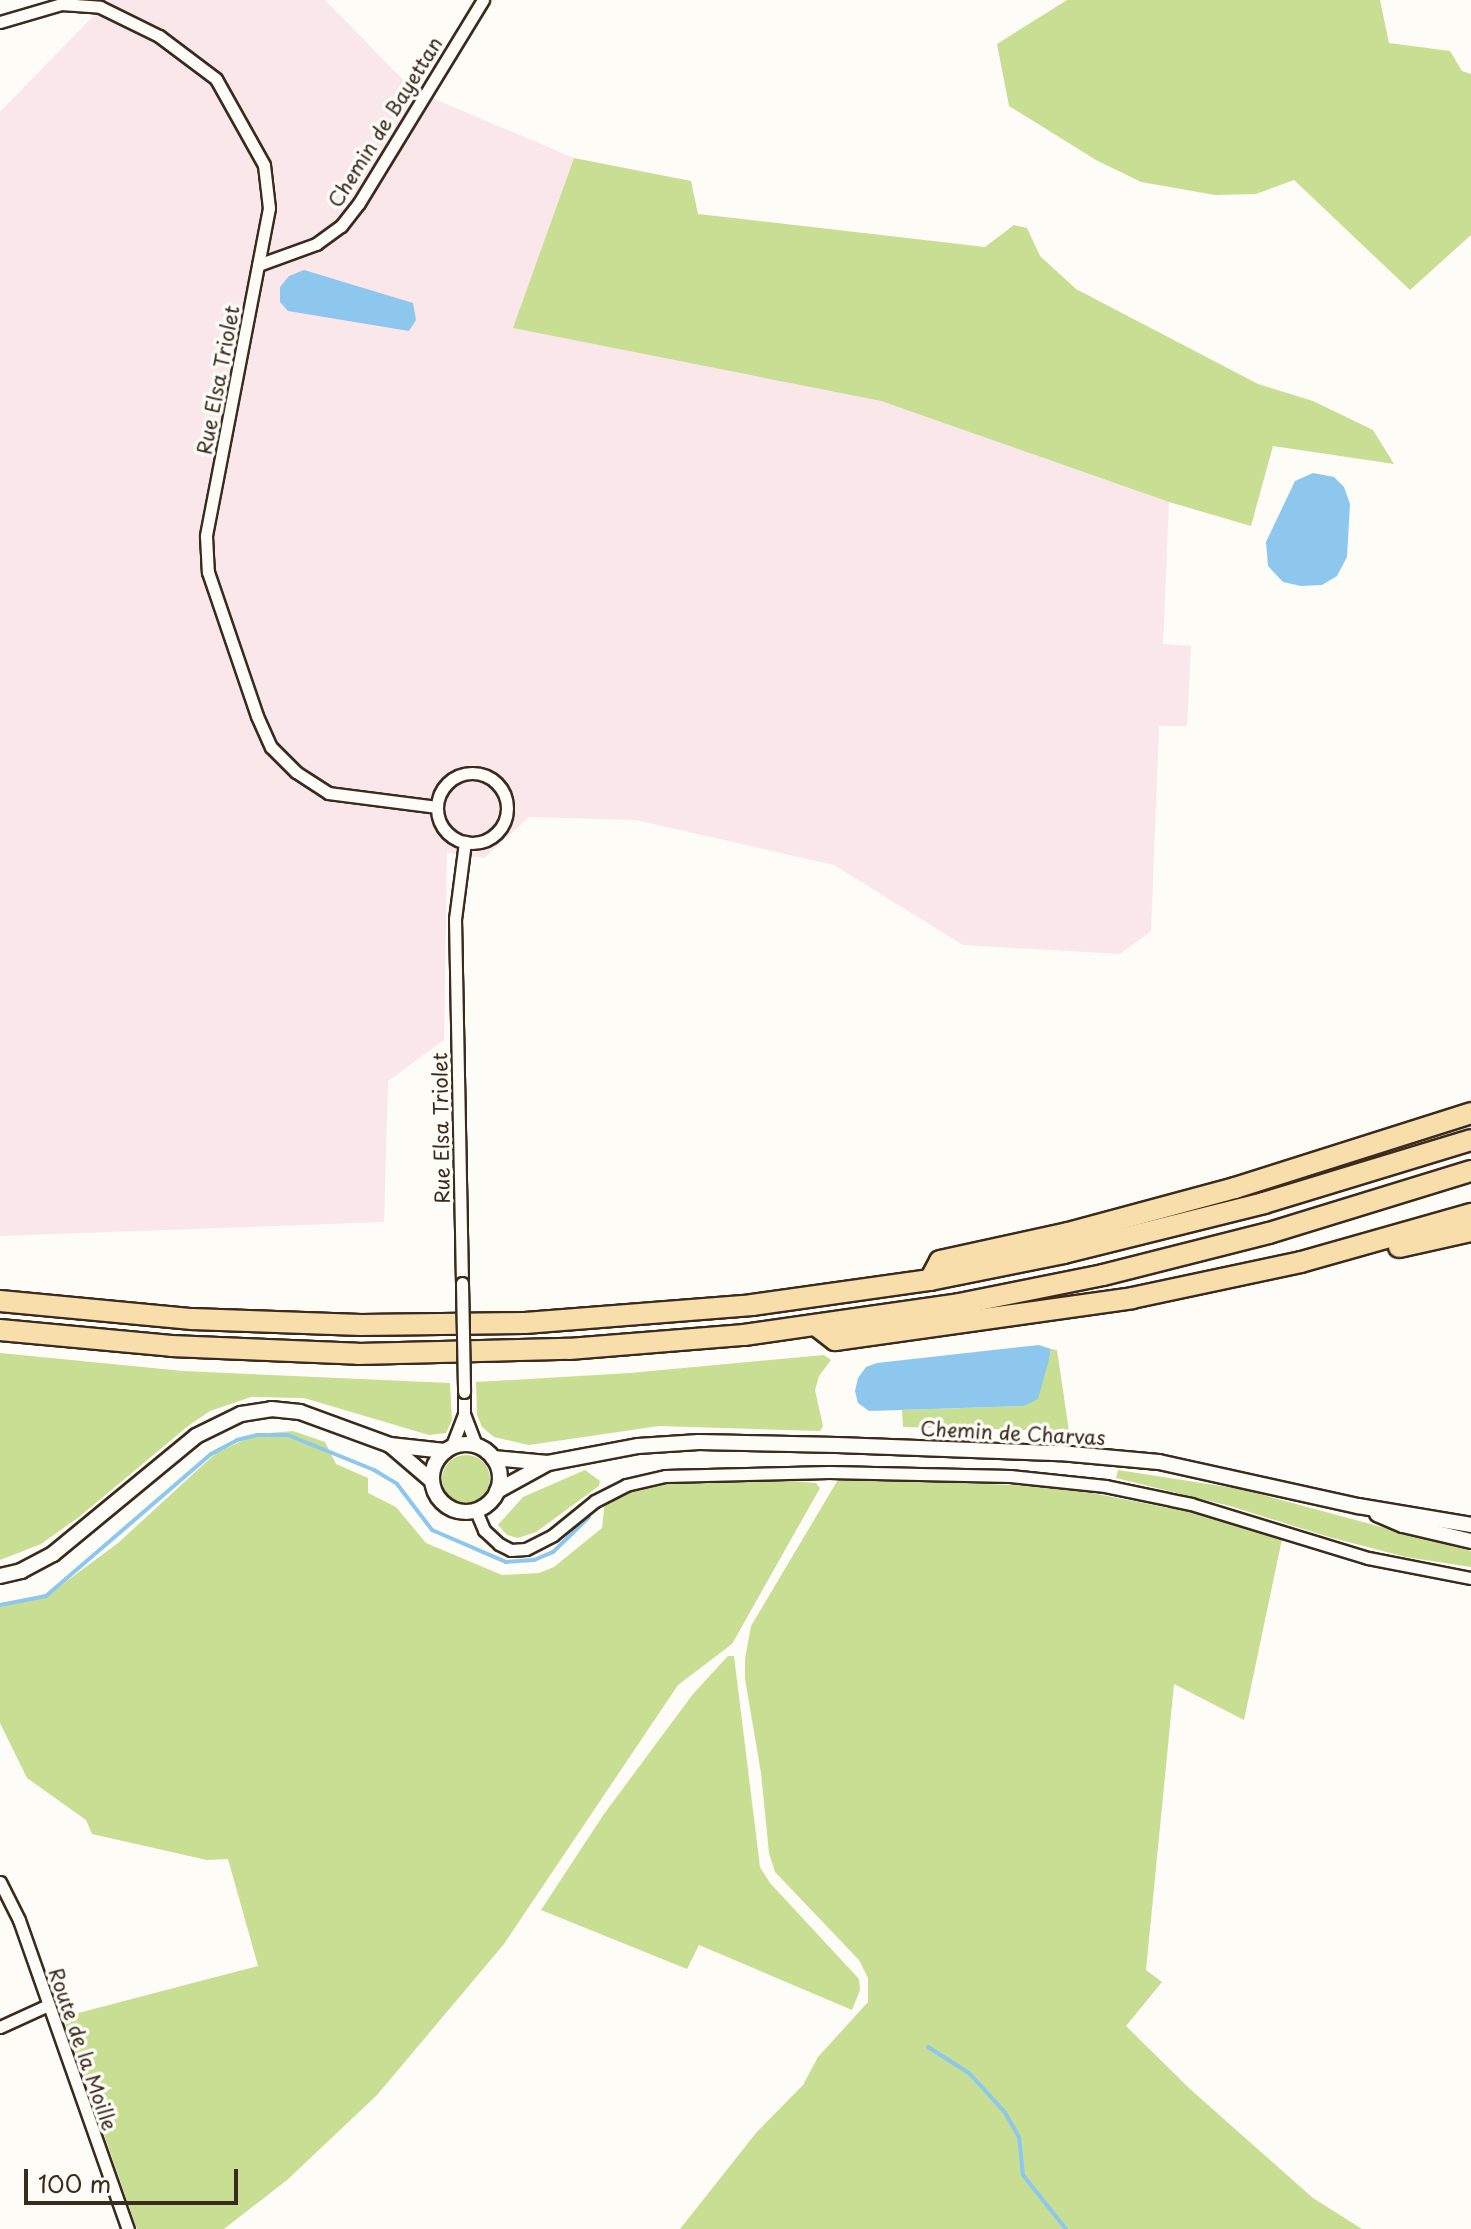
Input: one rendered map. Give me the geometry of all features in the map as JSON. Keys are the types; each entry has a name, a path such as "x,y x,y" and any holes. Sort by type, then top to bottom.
{"highway":[{"path":"930,1280 940,1261 1068,1233 1235,1188 1471,1113"},
{"path":"0,1301 192,1319 447,1325 681,1312 930,1280 1152,1233 1337,1182 1471,1140"},
{"path":"0,1330 199,1348 445,1354 630,1345 817,1326 974,1302 1144,1265 1269,1233 1471,1171"},
{"path":"817,1326 835,1340 1132,1298 1301,1262 1471,1214"},
{"path":"1301,1262 1320,1265 1471,1231"}],"street":[{"name":"Chemin de Bayettan","path":"258,265 316,244 341,226 359,203 483,0"},
{"name":"Rue Elsa Triolet","path":"0,22 61,4 100,7 159,36 216,79 264,165 269,208 206,536 208,572 257,716 271,747 288,764 328,793 437,807"},
{"path":"477,773 492,778 504,791 508,807 500,830 490,838 465,842 445,830 437,807 446,784 460,774 477,773"},
{"name":"Rue Elsa Triolet","path":"465,842 455,919 464,1414 476,1446"},
{"path":"0,1576 21,1571 53,1554 196,1436 227,1418 271,1409 300,1412 390,1445 448,1450 476,1446 493,1458 500,1477 497,1491 489,1503 476,1511 452,1510 442,1503 432,1481 390,1445"},
{"name":"Rue Elsa Triolet","path":"448,1450 464,1414"},
{"name":"Chemin de Charvas","path":"493,1458 548,1463 638,1446 699,1442 1060,1453 1171,1464 1358,1506 1471,1525"},
{"path":"432,1481 436,1460 448,1450"},
{"name":"Chemin de Charvas","path":"497,1491 548,1463"},
{"path":"476,1511 484,1530 511,1550 526,1549 553,1535 595,1501 626,1485 665,1476 829,1472 1010,1476 1105,1486 1191,1504 1380,1561 1471,1578"},
{"path":"1358,1506 1403,1525 1471,1541"},
{"name":"Route de la Moille","path":"0,1882 19,1920 128,2229"},
{"path":"0,2027 48,2005"}],"shaded area":[{"path":"109,0 325,0 413,90 574,158 514,328 881,401 1169,502 1163,644 1191,646 1187,726 1159,726 1151,931 1120,954 963,945 834,865 636,820 529,817 484,858 447,853 444,1040 388,1081 384,1222 0,1236 0,112"}],"green space":[{"path":"1067,0 1380,0 1389,43 1450,51 1462,71 1471,74 1471,235 1410,290 1294,180 1256,194 1215,195 1141,182 1096,160 1009,106 997,44"},
{"path":"574,158 691,181 698,214 985,247 1014,225 1027,228 1040,256 1076,289 1258,384 1313,401 1373,430 1394,464 1273,446 1251,526 1169,502 881,401 513,328"},
{"path":"1051,1349 1057,1350 1069,1431 903,1427 902,1410 1024,1406 1049,1360"},
{"path":"0,1353 183,1371 450,1383 452,1420 446,1433 429,1435 304,1398 251,1397 210,1411 41,1544 0,1560"},
{"path":"824,1355 831,1360 819,1376 815,1390 823,1426 820,1431 659,1426 529,1445 494,1437 482,1427 477,1415 476,1382 630,1373"},
{"path":"293,1431 325,1442 336,1464 368,1478 368,1493 396,1507 426,1543 502,1575 539,1573 554,1567 602,1528 605,1500 635,1487 685,1480 779,1480 816,1483 820,1488 732,1644 678,1685 504,1944 377,2095 287,2180 224,2229 137,2229 63,2017 258,1966 228,1859 207,1860 92,1834 86,1820 27,1778 0,1723 0,1606 48,1595 118,1543 216,1453 257,1434"},
{"path":"466,1455 483,1462 490,1479 483,1496 466,1503 449,1496 442,1479 449,1462"},
{"path":"585,1470 600,1481 599,1486 536,1532 518,1538 507,1535 498,1525 523,1497"},
{"path":"1118,1470 1240,1489 1471,1551 1471,1567 1406,1557 1329,1537 1230,1506 1116,1478"},
{"path":"839,1478 1061,1487 1205,1515 1282,1539 1244,1720 1174,1684 1146,1970 1162,1982 1126,2026 1190,2089 1313,2198 1362,2229 680,2229 756,2133 803,2085 818,2057 868,2002 868,1978 859,1960 775,1872 769,1853 761,1773 745,1679 751,1626"},
{"path":"728,1656 734,1656 760,1867 770,1883 859,1979 860,1990 852,2010 699,1945 687,1969 541,1910 604,1814 693,1694"}],"water":[{"path":"304,270 413,303 416,320 409,331 288,311 280,302 280,287 289,276"},
{"path":"1313,473 1334,477 1344,487 1350,504 1347,557 1337,576 1322,585 1301,586 1283,582 1268,566 1266,542 1295,481"},
{"path":"1039,1345 1051,1349 1049,1360 1038,1399 1024,1406 869,1411 858,1403 855,1391 858,1378 866,1367 877,1363"}],"waterway":[{"path":"0,1605 46,1596 211,1454 237,1440 257,1435 288,1435 374,1470 397,1484 432,1530 506,1562 534,1560 553,1552 589,1517"},
{"path":"928,2047 969,2073 1004,2111 1019,2137 1023,2175 1066,2229"}]}
